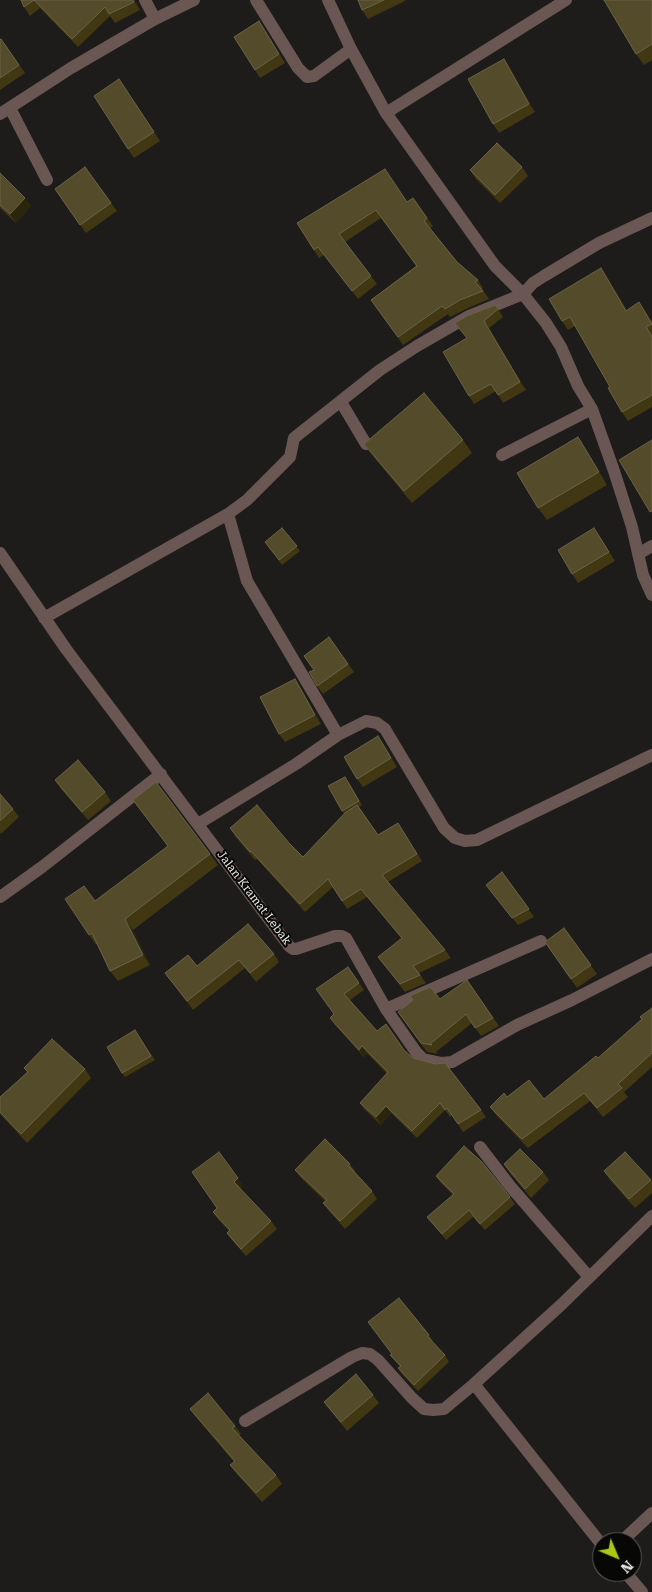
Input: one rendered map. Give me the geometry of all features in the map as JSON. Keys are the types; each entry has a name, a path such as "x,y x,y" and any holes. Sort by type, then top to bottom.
{"street":[{"path":"145,0 155,19"},
{"path":"47,180 5,111 71,68 155,19 194,0"},
{"path":"256,0 298,68 307,77 314,76 352,49"},
{"path":"328,0 386,113 495,266 523,294 546,323 561,347 578,386 592,409 614,471 643,575 652,595"},
{"path":"386,113 566,0"},
{"path":"44,618 228,514 247,500 290,457 294,438 380,370 469,316 523,294 533,283 599,243 652,218"},
{"path":"341,402 366,444"},
{"path":"502,454 592,409"},
{"path":"228,514 247,582 338,735"},
{"path":"638,554 652,546"},
{"name":"Jalan Kramat Lebak","path":"0,553 66,649 293,949 335,936 346,938 386,1009 423,1059 442,1063 452,1062 518,1025 652,960"},
{"path":"198,824 296,764 338,735 366,721 377,723 384,729 444,828 455,838 465,841 477,840 652,755"},
{"path":"0,897 160,774"},
{"path":"386,1009 540,941"},
{"path":"480,1147 510,1186 589,1277"},
{"path":"245,1421 352,1357 362,1353 370,1354 378,1360 424,1409 444,1409 474,1384 652,1216"},
{"path":"474,1384 592,1532"},
{"path":"632,1532 652,1513"},
{"path":"634,1582 642,1592"}],"building":[{"path":"21,0 34,0 24,7"},
{"path":"34,0 133,0 134,2 109,14 105,7 72,39"},
{"path":"358,0 384,0 362,10"},
{"path":"604,0 652,0 652,44 636,54"},
{"path":"259,21 279,54 255,70 234,37"},
{"path":"0,40 19,65 0,78"},
{"path":"504,59 529,104 493,124 468,79"},
{"path":"119,79 154,132 128,149 94,96"},
{"path":"497,143 522,167 495,195 470,170"},
{"path":"85,167 111,203 80,225 55,189"},
{"path":"385,169 407,202 413,198 427,218 424,221 457,262 478,280 475,282 483,291 460,300 445,309 442,306 398,337 371,300 417,266 376,210 339,234 371,276 352,291 318,247 314,250 297,223"},
{"path":"0,173 25,198 10,214 0,205"},
{"path":"601,268 626,311 639,302 652,324 646,327 652,337 652,395 622,412 570,317 562,321 549,299"},
{"path":"495,305 498,309 484,321 520,382 498,395 491,384 469,396 443,352 467,338 455,323"},
{"path":"424,393 463,440 404,491 364,444"},
{"path":"578,437 599,472 538,508 517,473"},
{"path":"652,440 652,511 650,512 619,460"},
{"path":"282,528 297,546 279,560 265,542"},
{"path":"594,528 609,552 572,574 558,550"},
{"path":"329,637 348,664 317,686 309,672 314,670 304,656"},
{"path":"295,679 315,715 279,734 260,697"},
{"path":"378,736 391,758 357,779 344,757"},
{"path":"78,760 105,792 82,812 55,780"},
{"path":"345,777 359,801 342,811 328,786"},
{"path":"156,782 210,854 125,919 143,955 110,971 92,933 89,935 65,899 84,886 95,901 168,846 133,800"},
{"path":"0,794 13,809 0,821"},
{"path":"257,805 303,857 345,813 357,805 378,835 398,823 417,854 382,875 445,950 413,966 420,975 400,984 378,957 402,938 361,889 342,901 328,879 300,904 250,852 230,828"},
{"path":"502,872 529,909 512,918 486,885"},
{"path":"248,924 274,954 250,973 239,960 187,1001 165,973 188,955 197,966"},
{"path":"564,928 591,965 571,979 545,942"},
{"path":"348,967 359,983 344,994 377,1031 386,1024 404,1050 413,1058 435,1064 445,1063 481,1110 458,1124 447,1108 445,1110 440,1103 412,1131 386,1106 376,1117 360,1103 388,1072 362,1046 359,1050 330,1018 334,1014 316,989"},
{"path":"467,980 493,1018 475,1028 466,1014 430,1044 432,1045 421,1043 398,1012 413,1000 410,996 430,987 440,999"},
{"path":"652,1008 652,1053 618,1084 622,1088 597,1108 584,1093 522,1139 490,1107 504,1093 507,1097 529,1080 544,1099 596,1056 598,1058 642,1019 640,1017"},
{"path":"135,1030 151,1056 122,1073 107,1047"},
{"path":"52,1039 85,1069 21,1134 0,1112 0,1097 28,1072 24,1068"},
{"path":"325,1139 350,1164 348,1165 372,1191 340,1221 323,1203 327,1200 295,1170"},
{"path":"464,1146 482,1162 510,1197 480,1224 469,1210 442,1234 427,1217 454,1194 436,1176"},
{"path":"520,1149 543,1172 525,1189 504,1164"},
{"path":"219,1152 238,1178 234,1182 271,1221 241,1249 227,1233 230,1230 213,1212 217,1208 192,1172"},
{"path":"625,1152 651,1180 629,1199 604,1171"},
{"path":"399,1298 429,1335 427,1336 445,1355 414,1385 398,1368 401,1366 390,1355 392,1354 368,1322"},
{"path":"356,1374 373,1395 341,1422 324,1402"},
{"path":"208,1393 235,1426 232,1428 276,1475 256,1493 230,1465 235,1461 190,1409"}]}
